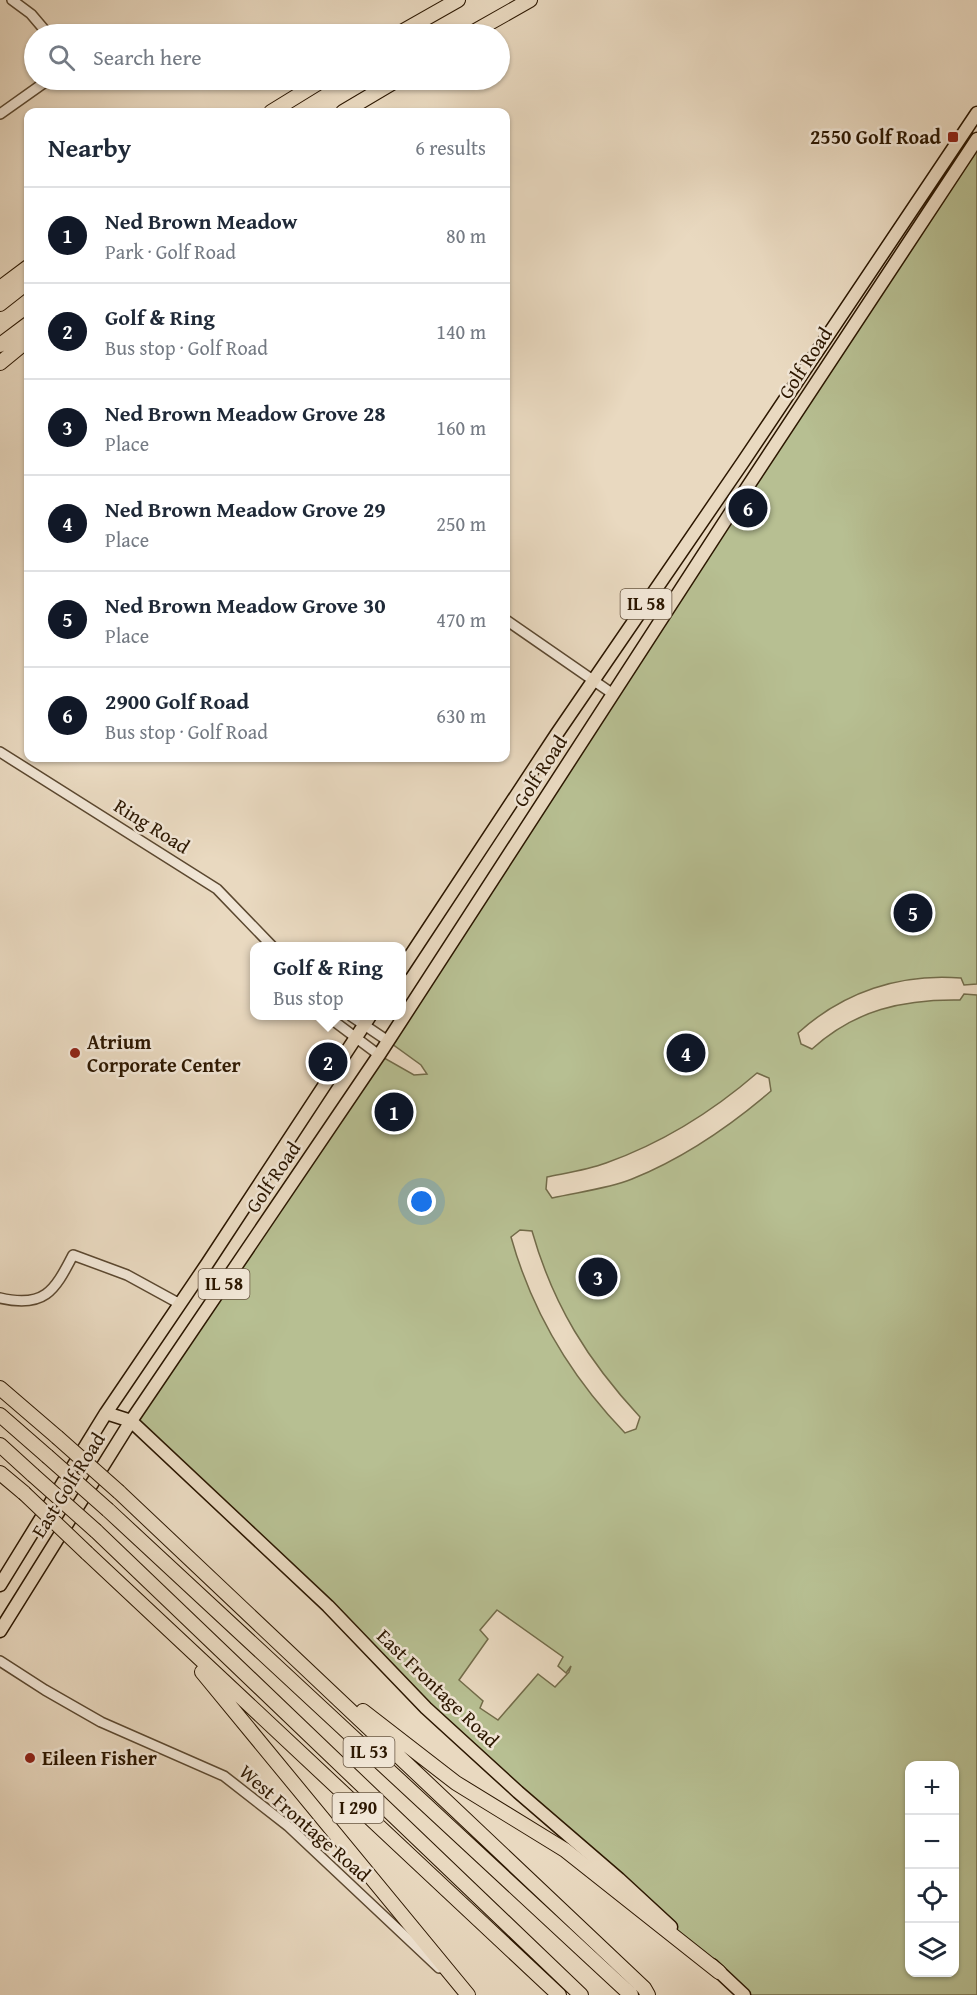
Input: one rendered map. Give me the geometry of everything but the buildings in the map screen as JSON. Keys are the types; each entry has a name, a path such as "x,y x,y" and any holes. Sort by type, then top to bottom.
{"highway":[{"path":"416,24 458,0"},
{"path":"488,24 530,0"},
{"path":"278,108 307,90"},
{"path":"350,108 380,90"},
{"path":"0,288 24,270"},
{"path":"0,304 24,285"},
{"path":"0,345 24,327"},
{"path":"0,363 24,343"},
{"path":"0,1388 119,1492 635,1980 648,1995"},
{"name":"IL 53","path":"0,1415 108,1510 631,1995"},
{"name":"IL 53","path":"0,1445 96,1531 580,1995"},
{"name":"I 290","path":"0,1473 559,1995"},
{"path":"158,1620 469,1995"},
{"path":"305,1667 456,1783 565,1850 719,1971"}],"main road":[{"name":"Golf Road","path":"406,964 594,680 977,113"},
{"name":"Golf Road","path":"406,1013 977,139"},
{"name":"Golf Road","path":"106,1413 367,1020"},
{"name":"Golf Road","path":"131,1421 402,1020"},
{"name":"East Frontage Road","path":"106,1413 131,1421 328,1606 426,1708 518,1792 619,1879 744,1995"},
{"name":"East Golf Road","path":"0,1585 106,1413"},
{"name":"East Golf Road","path":"0,1630 131,1421"}],"street":[{"path":"12,0 31,14 40,24"},
{"path":"0,114 34,90"},
{"path":"510,623 613,694"},
{"name":"Ring Road","path":"0,752 217,889 268,942"},
{"path":"332,1020 379,1054"},
{"path":"367,1020 388,1041"},
{"path":"0,1298 17,1302 42,1298 60,1280 73,1255 127,1275 180,1304"},
{"name":"West Frontage Road","path":"0,1661 101,1722 224,1776 239,1786 288,1826 469,1995"}],"green space":[{"path":"977,139 977,984 964,985 961,978 938,977 894,982 853,996 834,1006 798,1033 801,1044 812,1049 845,1025 881,1010 919,1002 960,1000 964,994 977,995 977,1995 744,1995 508,1783 131,1421 379,1055 414,1075 427,1074 421,1065 388,1041 402,1020 406,1020 406,1013","holes":["757,1073 769,1078 771,1091 739,1117 688,1151 651,1171 603,1188 552,1198 546,1189 547,1177 599,1165 627,1155 686,1125 722,1101","520,1230 532,1231 550,1283 574,1331 604,1375 640,1417 636,1429 625,1433 605,1412 571,1366 542,1317 511,1237","497,1610 563,1657 558,1666 566,1673 571,1666 569,1672 555,1687 538,1674 498,1720 480,1708 483,1701 459,1680 488,1639 480,1630"]}],"place":[{"name":"2550 Golf Road","path":"953,137"},
{"name":"2900 Golf Road","path":"748,508"},
{"name":"Ned Brown Meadow Grove 30","path":"913,913"},
{"name":"Atrium Corporate Center","path":"75,1053"},
{"name":"Ned Brown Meadow Grove 29","path":"686,1053"},
{"name":"Golf & Ring","path":"328,1062"},
{"name":"Ned Brown Meadow","path":"394,1112"},
{"name":"Ned Brown Meadow Grove 28","path":"598,1277"},
{"name":"Eileen Fisher","path":"30,1758"}]}
